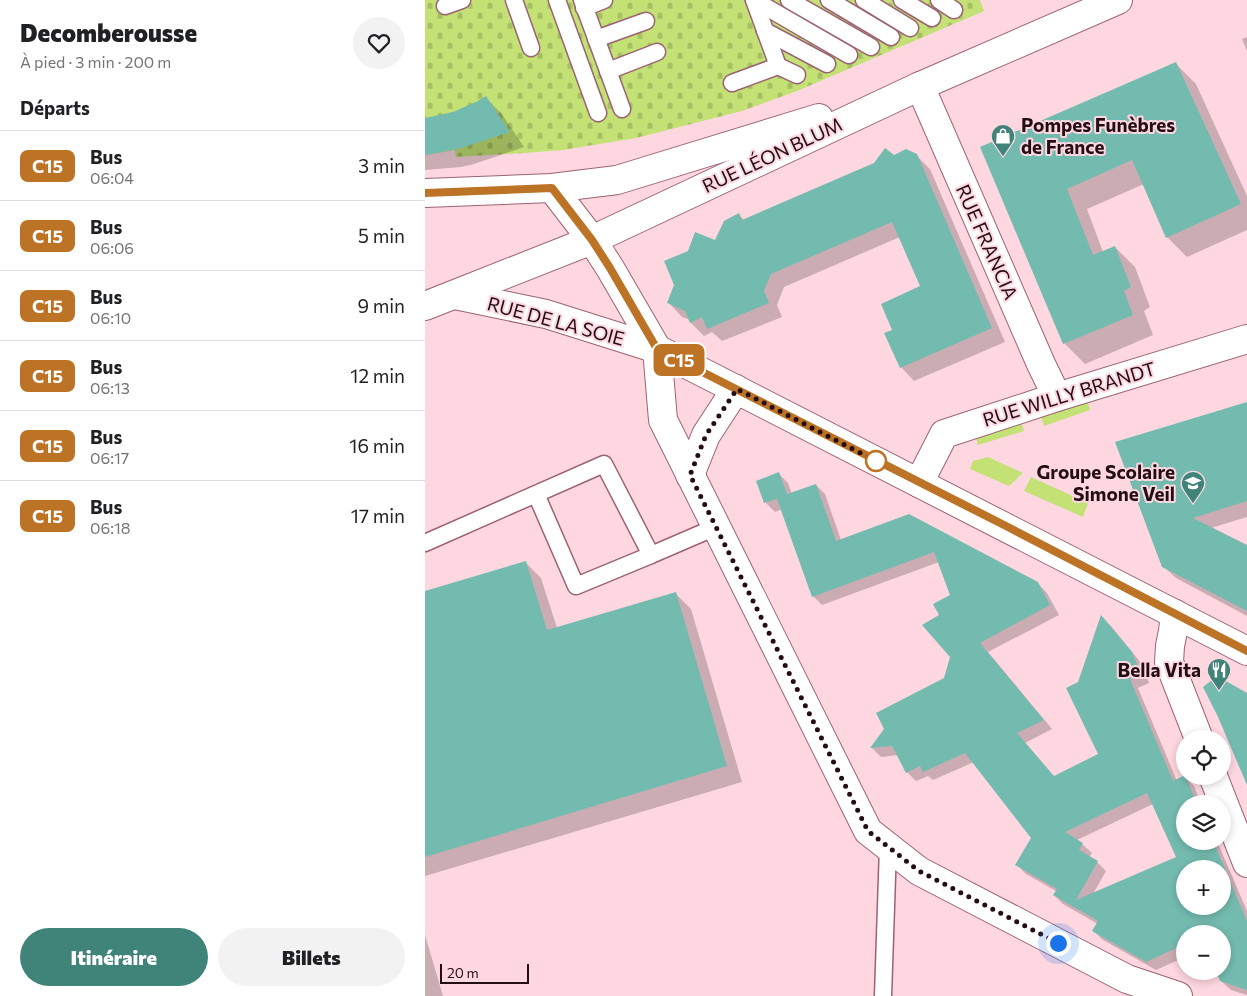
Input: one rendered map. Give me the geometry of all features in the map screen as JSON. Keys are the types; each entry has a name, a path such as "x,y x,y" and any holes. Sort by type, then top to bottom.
{"street":[{"name":"RUE LÉON BLUM","path":"425,306 592,240 919,86 1116,0"},
{"path":"425,193 552,188 617,180 919,86"},
{"name":"RUE FRANCIA","path":"919,86 1057,397"},
{"name":"RUE DE LA SOIE","path":"552,188 592,240 657,349"},
{"name":"RUE DE LA SOIE","path":"455,295 546,314 657,349 1247,651"},
{"name":"RUE WILLY BRANDT","path":"919,483 943,434 1247,339"},
{"path":"657,349 663,420 868,831 919,871 1118,975 1178,996"},
{"path":"690,475 706,435 737,389"},
{"path":"1175,614 1169,662 1195,730"},
{"path":"1217,785 1247,863"}],"lane":[{"path":"445,6 461,0"},
{"path":"514,0 531,48"},
{"path":"557,0 597,113"},
{"path":"604,0 583,4 622,109"},
{"path":"754,0 778,66 797,75"},
{"path":"754,0 849,56"},
{"path":"789,0 871,47"},
{"path":"829,0 891,37"},
{"path":"864,0 910,28"},
{"path":"902,0 933,18"},
{"path":"939,0 954,10"},
{"path":"596,39 646,21"},
{"path":"765,31 827,64"},
{"path":"608,71 657,52"},
{"path":"732,83 778,66"},
{"path":"425,543 604,464 651,555"},
{"path":"536,494 576,586 716,527"},
{"path":"883,996 888,846"}],"green space":[{"path":"425,0 980,0 984,11 797,91 742,111 636,138 563,150 456,157 455,150 425,155"},
{"path":"1087,399 1090,410 1044,426 1040,414"},
{"path":"1021,421 1024,431 978,445 975,435"},
{"path":"988,457 1023,473 1009,486 970,469 973,461"},
{"path":"1031,477 1088,503 1083,517 1024,491"}],"building":[{"path":"1176,62 1241,204 1166,238 1132,160 1067,189 1093,255 1115,246 1131,287 1124,291 1133,315 1063,344 980,147"},
{"path":"486,96 510,132 458,149 425,155 425,118 453,112"},
{"path":"885,148 894,155 906,149 917,154 992,328 900,368 884,333 892,330 881,304 920,286 892,222 771,274 764,291 769,303 707,329 702,317 690,323 685,311 667,303 674,285 664,261 688,251 695,232 715,240 724,221 739,213 742,220 874,163"},
{"name":"Groupe Scolaire Simone Veil","path":"1247,402 1247,501 1193,518 1247,545 1247,611 1162,567 1115,442"},
{"path":"779,472 787,494 816,484 836,541 909,514 1038,582 1050,605 980,643 1044,720 1017,733 1054,776 1098,754 1066,688 1078,682 1101,615 1132,652 1141,674 1130,679 1173,781 1176,780 1176,785 1189,785 1193,795 1176,795 1176,850 1217,850 1221,860 1176,860 1176,915 1231,915 1231,883 1247,921 1247,990 1220,980 1231,980 1231,925 1176,925 1176,948 1146,962 1092,931 1098,921 1053,895 1057,889 1015,865 1031,838 965,753 923,772 920,766 906,773 892,746 870,748 884,729 876,713 944,678 950,657 922,625 939,615 933,604 950,595 934,552 812,597 777,499 764,503 756,481","holes":["1147,793 1176,857 1076,900 1098,861 1079,850 1083,843 1065,832"]},
{"path":"526,561 547,630 676,592 727,766 425,857 425,591"},
{"path":"1217,676 1247,693 1247,785 1231,747 1231,730 1224,730 1203,687"}],"bus line":[{"name":"C15","path":"425,193 552,188 592,240 657,349 1247,651"}],"place":[{"name":"Pompes Funèbres de France","path":"1003,157"},
{"name":"Groupe Scolaire Simone Veil","path":"1193,504"},
{"name":"Bella Vita","path":"1219,691"}],"route":[{"path":"876,461 737,389 706,435 690,475 868,831 919,871 1058,943"}]}
